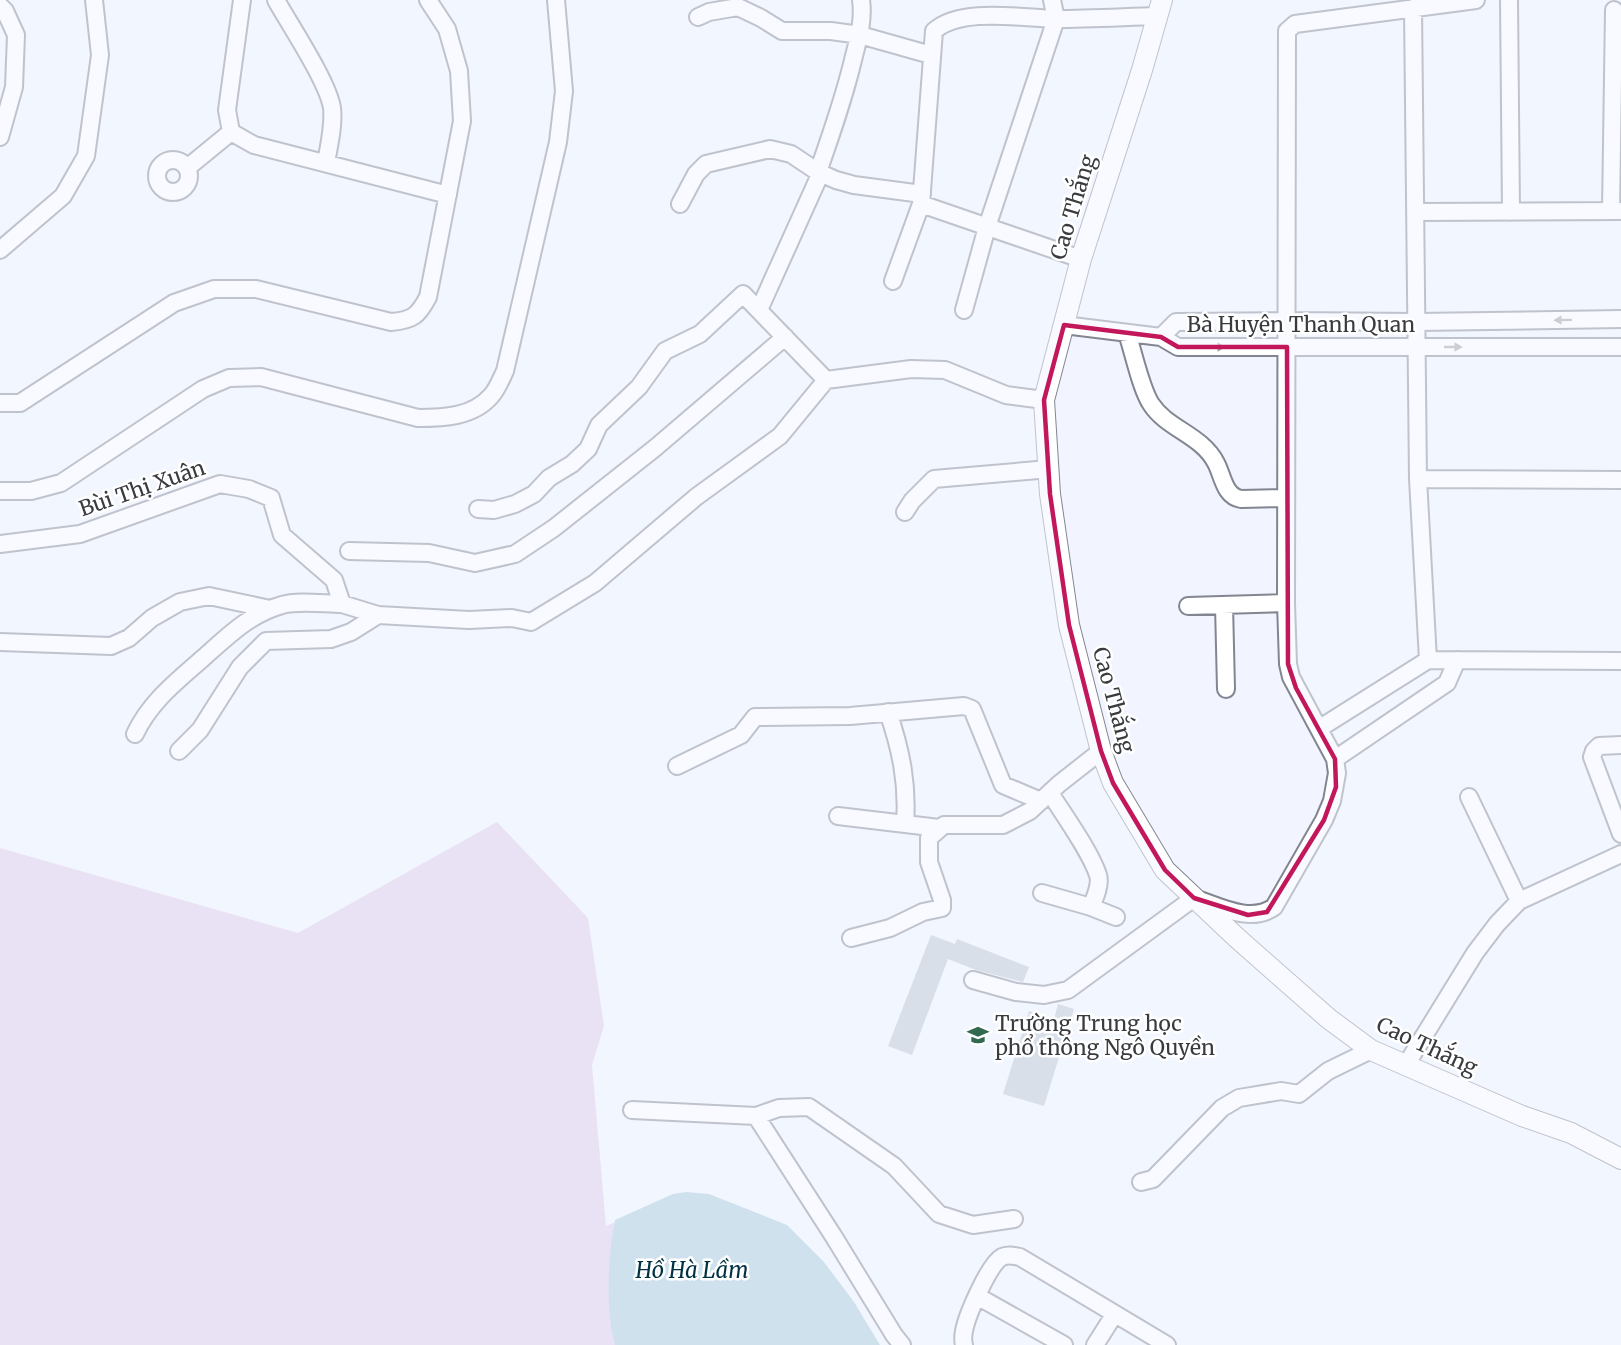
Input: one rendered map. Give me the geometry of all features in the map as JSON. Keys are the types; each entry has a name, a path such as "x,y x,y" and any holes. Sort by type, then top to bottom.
{"main road":[{"name":"Cao Thắng","path":"1159,8 1142,70 1081,259 1044,400 1050,494 1069,625 1101,751 1113,783 1165,870 1329,1019 1371,1050 1522,1116 1571,1133 1621,1159"}],"street":[{"path":"0,250 63,196 86,156 100,55 94,0"},
{"path":"231,132 227,110 242,0"},
{"path":"276,0 324,84 332,106 332,129 327,164"},
{"path":"0,403 20,403 174,303 214,290 256,290 391,322 406,321 420,313 428,297 462,121 459,71 447,29 428,0"},
{"path":"0,491 31,490 61,483 203,389 229,378 261,377 418,418 443,418 467,412 490,397 505,371 558,142 564,91 556,0"},
{"path":"759,310 818,179 818,172 845,94 860,35 863,12 861,0"},
{"path":"964,310 987,226 1056,19 1052,0"},
{"path":"973,980 1016,992 1044,995 1068,990 1194,898 1248,915 1258,915 1274,907 1332,801 1336,787 1335,759 1291,677 1288,664 1286,603 1287,31 1295,24 1476,0"},
{"path":"1509,0 1511,212"},
{"path":"0,6 5,10 16,35 14,87 0,137"},
{"path":"698,17 709,12 738,7 782,31 831,31 860,35 931,55"},
{"path":"893,281 921,199 934,31 943,22 978,16 1056,19 1159,8"},
{"path":"1413,8 1418,479 1428,660"},
{"path":"1416,212 1616,211 1615,10"},
{"path":"231,132 254,145 448,195"},
{"path":"187,168 231,132"},
{"path":"680,204 700,169 712,161 771,149 781,150 836,180 921,199 987,226 1081,259"},
{"path":"478,509 494,510 515,504 534,494 549,478 572,464 588,448 599,425 639,387 665,351 700,334 743,294 826,380"},
{"name":"Bà Huyện Thanh Quan","path":"1621,319 1176,322 1161,337 1178,347 1621,347"},
{"path":"1064,325 1161,337"},
{"path":"1127,333 1149,401 1167,422 1201,444 1209,452 1229,493 1234,498 1241,499 1286,498"},
{"path":"349,551 429,553 475,563 515,554 554,528 655,448 785,337"},
{"path":"135,734 143,717 177,679 228,634 258,614 284,604 342,604 378,615 459,620 512,618 531,622 595,584 696,497 780,436 826,380 911,369 945,370 1006,395 1044,400"},
{"path":"905,512 912,501 934,479 1049,469"},
{"path":"1418,479 1621,480"},
{"name":"Bùi Thị Xuân","path":"0,544 80,534 220,484 230,485 249,489 271,498 282,535 303,556 334,580 342,604"},
{"path":"0,642 111,646 129,638 153,618 180,602 209,596 270,609"},
{"path":"1188,606 1286,603"},
{"path":"1224,605 1226,689"},
{"path":"179,752 200,730 240,667 266,641 331,639 351,632 378,615"},
{"path":"1320,728 1428,660 1621,661"},
{"path":"1335,759 1447,683 1457,660"},
{"path":"677,766 741,735 755,717 850,716 964,706 972,709 1003,785 1046,797 1084,849 1099,877 1096,896 1091,907"},
{"path":"888,712 898,741 905,774 907,798 905,824"},
{"path":"1620,827 1592,758 1599,746 1621,745"},
{"path":"851,938 890,928 923,912 942,908 942,900 929,862 929,838 939,828 944,825 1003,825 1030,811 1101,751"},
{"path":"1469,797 1519,901"},
{"path":"838,816 939,828"},
{"path":"1406,1065 1475,954 1497,924 1519,901 1621,854"},
{"path":"1042,893 1116,917"},
{"path":"1141,1182 1153,1179 1222,1108 1239,1098 1281,1091 1299,1094 1328,1071 1371,1050"},
{"path":"632,1110 756,1116 778,1108 809,1107 894,1166 939,1214 973,1225 1014,1219"},
{"path":"756,1116 902,1345"},
{"path":"964,1345 963,1332 977,1296 996,1262 1004,1256 1011,1255 1020,1257 1167,1345"},
{"path":"977,1296 1064,1345"},
{"path":"1095,1345 1114,1315"}],"highlighted area":[{"path":"1064,325 1161,337 1178,347 1287,347 1288,664 1296,688 1335,759 1336,787 1324,820 1267,912 1248,915 1194,898 1165,870 1113,783 1101,751 1069,625 1050,494 1044,400"}],"shaded area":[{"path":"497,822 588,918 604,1026 592,1065 606,1226 674,1198 879,1345 0,1345 0,848 298,933"}],"water":[{"name":"Hồ Hà Lầm","path":"686,1192 709,1194 787,1225 824,1262 854,1302 880,1345 615,1345 610,1316 609,1282 615,1220 673,1194"}],"building":[{"path":"931,935 955,944 957,939 1029,967 1023,982 976,970 948,959 912,1055 888,1046"},
{"path":"1058,1004 1074,1009 1044,1106 1003,1094 1029,1011 1054,1019"}],"place":[{"name":"Trường Trung học phổ thông Ngô Quyền","path":"978,1035"}]}
